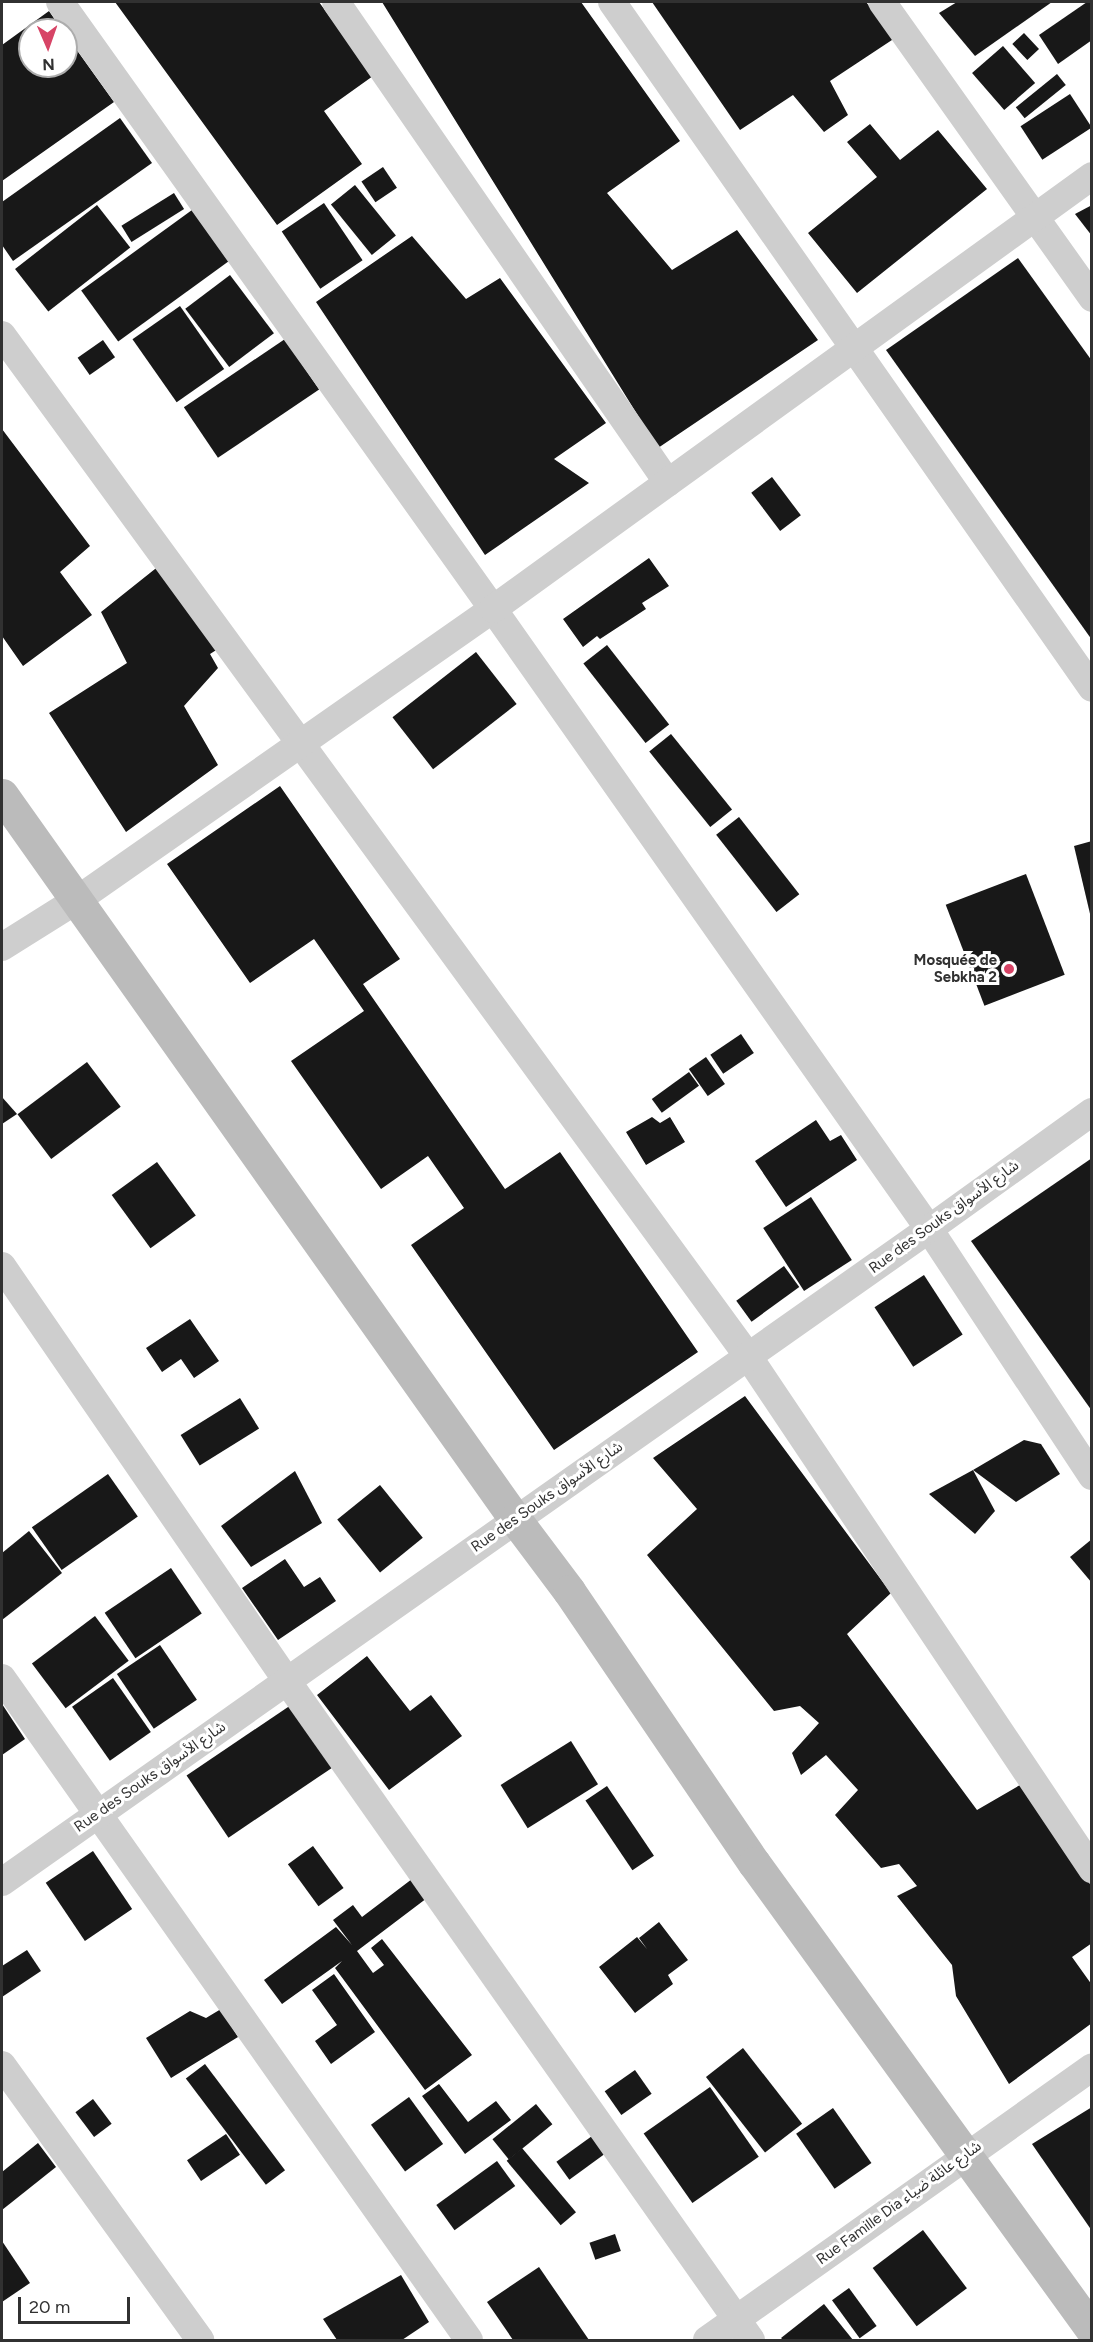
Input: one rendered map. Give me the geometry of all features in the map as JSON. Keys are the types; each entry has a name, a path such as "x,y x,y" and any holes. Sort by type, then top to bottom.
{"street":[{"path":"60,2 493,609 929,1229 1092,1476"},
{"path":"336,2 668,483"},
{"path":"612,2 1092,688"},
{"path":"882,2 1092,298"},
{"path":"2,947 77,900 493,609 1092,176"},
{"path":"2,335 748,1356 1092,1869"},
{"path":"2,795 569,1591 754,1863 1092,2330"},
{"name":"Rue des Souks شارع الأسواق","path":"2,1882 1092,1112"},
{"path":"2,1266 286,1681 744,2330"},
{"path":"2,1678 96,1815 469,2340"},
{"path":"2,2065 200,2340"},
{"name":"Rue Famille Dia شارع عائلة ضياء","path":"706,2340 744,2330 964,2156 1092,2067"}],"building":[{"path":"115,2 319,2 373,76 324,111 362,164 277,225"},
{"path":"382,2 581,2 680,141 607,193 672,270 737,230 818,340 658,448"},
{"path":"652,2 866,2 895,38 830,81 848,115 824,132 793,95 740,130"},
{"path":"957,2 1052,2 975,56 939,13"},
{"path":"1087,2 1092,2 1092,40 1058,64 1039,35"},
{"path":"49,11 54,18 39,18"},
{"path":"18,33 18,78 78,78 78,52 114,102 2,181 2,45"},
{"path":"1024,33 1039,49 1027,60 1012,44"},
{"path":"1003,46 1035,83 1004,110 972,73"},
{"path":"1057,74 1066,85 1025,118 1016,107"},
{"path":"1070,94 1092,128 1042,160 1021,126"},
{"path":"120,118 152,163 13,261 2,245 2,202"},
{"path":"870,124 900,160 938,130 987,189 857,293 808,233 877,177 847,142"},
{"path":"383,167 397,188 375,202 361,182"},
{"path":"355,185 396,236 372,255 331,205"},
{"path":"174,193 184,209 131,242 121,226"},
{"path":"324,203 363,260 320,289 282,232"},
{"path":"97,205 130,248 48,312 15,269"},
{"path":"1092,205 1092,236 1075,214"},
{"path":"192,210 229,261 118,341 81,291"},
{"path":"412,236 466,299 500,278 606,423 554,459 589,483 485,555 316,302"},
{"path":"1018,258 1092,361 1092,640 886,350"},
{"path":"230,275 274,333 229,367 185,309"},
{"path":"180,306 224,369 177,402 132,339"},
{"path":"285,339 319,390 218,458 184,407"},
{"path":"103,340 115,357 90,375 78,358"},
{"path":"2,429 90,546 60,572 92,615 23,666 2,636"},
{"path":"772,477 801,515 780,531 751,493"},
{"path":"649,558 669,586 642,603 646,609 600,639 597,636 583,647 563,619"},
{"path":"160,565 221,647 210,654 218,668 184,706 218,765 126,832 49,713 127,663 101,612"},
{"path":"607,645 669,725 646,743 583,663"},
{"path":"476,652 517,704 433,769 392,717"},
{"path":"671,734 732,809 710,827 649,752"},
{"path":"280,786 400,959 363,984 505,1189 560,1152 698,1352 554,1450 411,1245 464,1208 428,1156 381,1189 291,1061 364,1011 314,939 250,983 167,864"},
{"path":"739,817 799,894 776,912 716,835"},
{"path":"1092,841 1092,918 1091,918 1074,846"},
{"path":"1026,874 1065,975 984,1006 946,905"},
{"path":"741,1034 754,1053 723,1074 710,1055"},
{"path":"706,1057 725,1084 708,1096 689,1069"},
{"path":"87,1062 121,1107 51,1159 18,1114"},
{"path":"689,1072 699,1086 662,1113 652,1099"},
{"path":"2,1097 17,1114 2,1124"},
{"path":"652,1117 660,1123 670,1117 685,1142 646,1165 626,1132"},
{"path":"816,1120 830,1141 841,1135 857,1160 786,1207 755,1161"},
{"path":"1092,1158 1092,1411 971,1241"},
{"path":"157,1162 196,1215 150,1248 112,1195"},
{"path":"811,1197 852,1260 804,1291 763,1228"},
{"path":"784,1266 799,1287 752,1322 736,1301"},
{"path":"924,1275 963,1335 913,1367 875,1307"},
{"path":"190,1319 219,1361 194,1378 181,1359 162,1372 146,1348"},
{"path":"745,1396 891,1593 847,1634 977,1810 1020,1785 1092,1887 1092,1943 1072,1957 1092,1985 1092,2023 1009,2084 956,1996 952,1965 897,1896 917,1886 899,1864 881,1868 835,1815 858,1790 826,1755 801,1775 792,1753 819,1723 800,1706 774,1711 647,1555 697,1509 653,1458"},
{"path":"240,1398 259,1429 200,1466 181,1435"},
{"path":"1024,1440 1041,1444 1060,1474 1016,1502 973,1470"},
{"path":"973,1470 995,1511 975,1534 929,1494"},
{"path":"295,1471 322,1523 251,1567 221,1526"},
{"path":"108,1474 138,1517 62,1570 32,1527"},
{"path":"380,1485 423,1538 380,1572 337,1520"},
{"path":"29,1531 62,1573 2,1620 2,1553"},
{"path":"1092,1539 1092,1583 1070,1557"},
{"path":"285,1559 304,1587 320,1577 336,1601 278,1640 242,1588"},
{"path":"171,1568 202,1614 135,1658 105,1613"},
{"path":"95,1616 129,1661 66,1708 32,1664"},
{"path":"160,1645 197,1700 154,1729 117,1674"},
{"path":"367,1656 410,1711 431,1695 462,1736 389,1790 317,1695"},
{"path":"113,1678 151,1732 110,1761 72,1707"},
{"path":"2,1704 25,1739 2,1755"},
{"path":"291,1705 333,1767 228,1838 187,1775"},
{"path":"571,1741 598,1784 528,1828 501,1785"},
{"path":"607,1786 654,1856 632,1870 585,1801"},
{"path":"313,1846 344,1888 318,1906 288,1864"},
{"path":"93,1851 132,1909 85,1941 46,1883"},
{"path":"412,1879 427,1898 357,1951 373,1973 384,1965 371,1948 382,1939 472,2055 425,2090 335,1968 342,1961 282,2004 264,1980 336,1927 352,1945 333,1920 353,1905 362,1917"},
{"path":"659,1922 688,1960 668,1975 673,1984 635,2013 599,1967 637,1937 647,1949 639,1938"},
{"path":"27,1950 41,1971 2,1997 2,1966"},
{"path":"334,1974 375,2032 331,2064 315,2041 337,2025 312,1990"},
{"path":"221,2009 238,2037 171,2078 146,2038 190,2011 206,2018"},
{"path":"743,2048 802,2124 765,2153 706,2077"},
{"path":"205,2064 285,2170 266,2185 186,2078"},
{"path":"635,2070 652,2094 621,2115 605,2091"},
{"path":"439,2084 468,2122 496,2101 511,2120 465,2154 422,2096"},
{"path":"710,2087 759,2157 692,2203 644,2133"},
{"path":"409,2097 443,2144 405,2172 371,2125"},
{"path":"93,2099 112,2124 94,2137 75,2112"},
{"path":"536,2104 552,2124 509,2159 492,2139"},
{"path":"1092,2107 1092,2231 1032,2144"},
{"path":"833,2108 871,2163 835,2189 796,2134"},
{"path":"226,2134 240,2155 201,2181 187,2160"},
{"path":"592,2136 605,2154 569,2180 556,2162"},
{"path":"38,2143 56,2167 2,2210 2,2172"},
{"path":"522,2148 576,2212 561,2225 507,2161"},
{"path":"497,2161 515,2186 455,2230 436,2205"},
{"path":"923,2230 967,2288 917,2326 873,2268"},
{"path":"615,2234 621,2251 595,2260 589,2243"},
{"path":"2,2241 30,2283 2,2302"},
{"path":"539,2267 589,2340 513,2340 487,2302"},
{"path":"401,2275 429,2322 402,2340 337,2340 323,2319"},
{"path":"849,2288 877,2326 860,2338 832,2300"},
{"path":"824,2304 853,2340 783,2340 781,2338"}],"place":[{"name":"Mosquée de Sebkha 2","path":"1009,969"}]}
